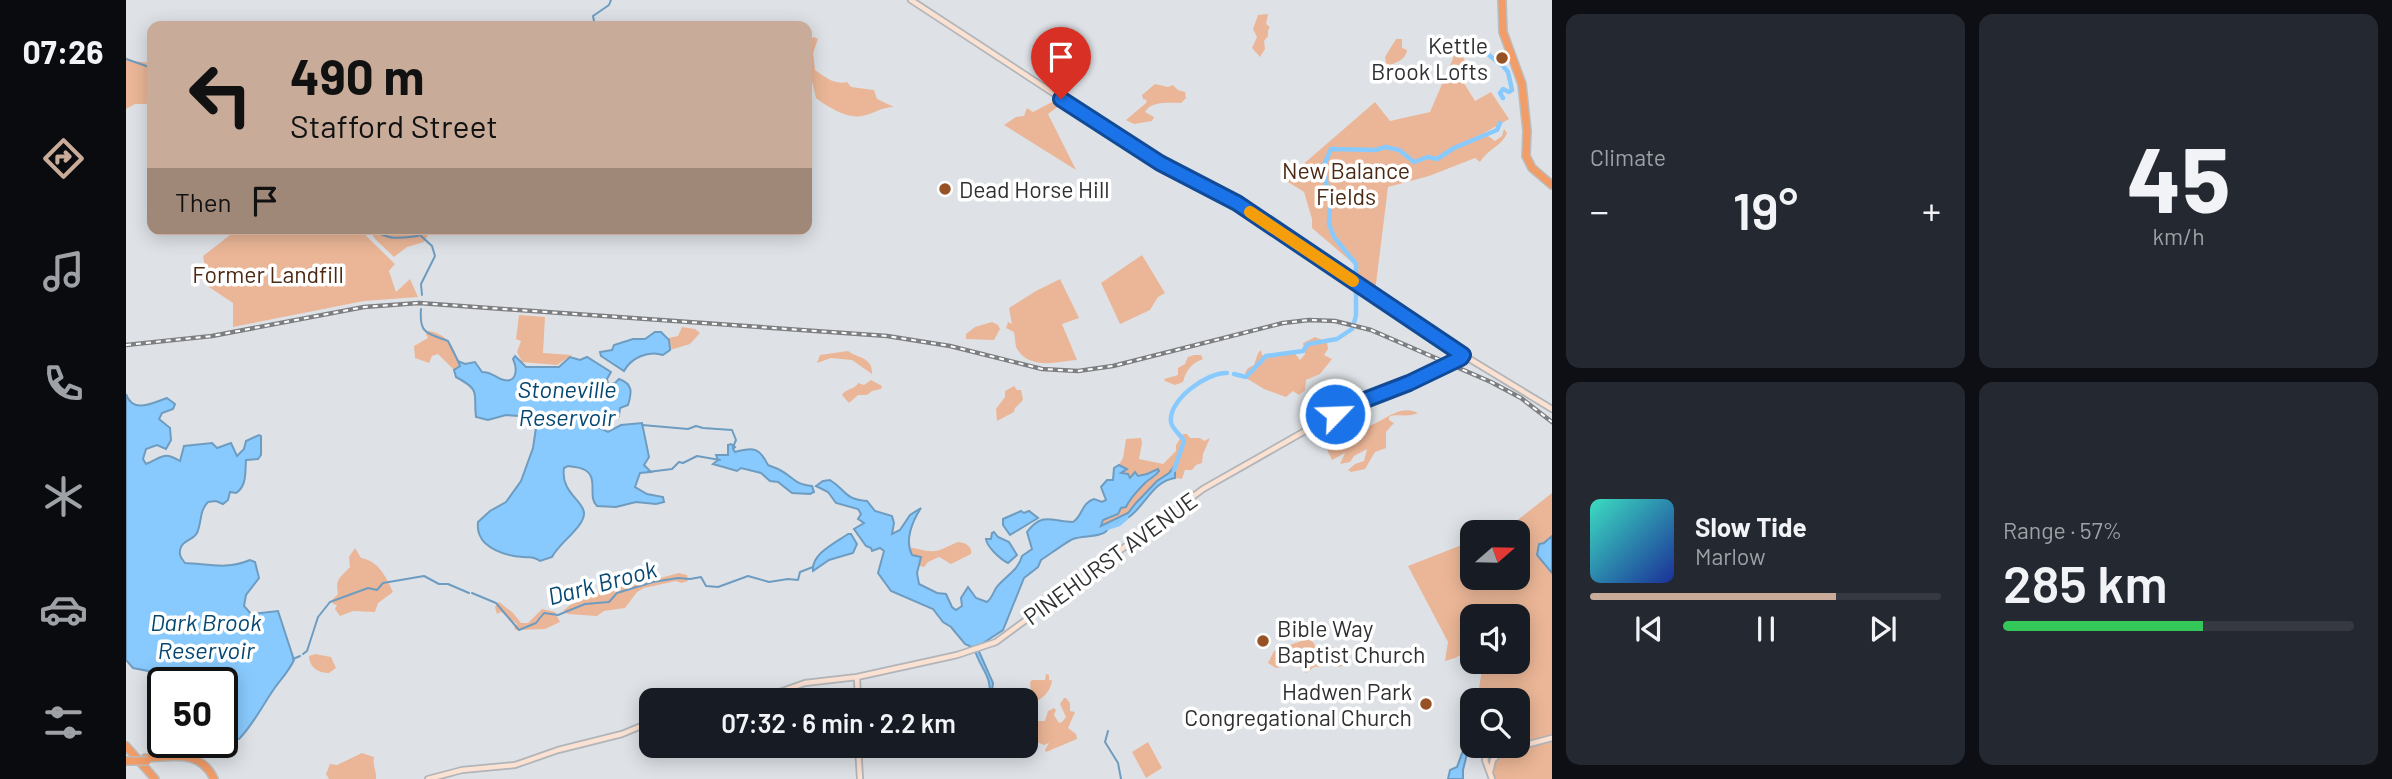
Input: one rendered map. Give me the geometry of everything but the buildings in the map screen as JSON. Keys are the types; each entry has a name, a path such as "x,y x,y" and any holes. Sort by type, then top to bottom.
{"highway":[{"path":"1502,0 1503,32 1522,84 1527,131 1525,156 1532,168 1552,185"},
{"path":"126,746 144,761 157,779"},
{"path":"126,758 144,761 191,760 202,767 206,779"},
{"path":"126,758 148,779"},
{"path":"144,761 194,758 204,764 214,779"}],"main road":[{"path":"911,0 1141,151 1237,203 1463,355 1552,409"},
{"name":"PINEHURST AVENUE","path":"791,688 805,683 858,677 972,651 996,642 1183,503 1334,411 1409,383 1463,355"},
{"path":"858,677 858,688"},
{"path":"428,779 464,770 513,765 639,727"},
{"path":"1492,779 1491,759 1503,751 1552,738"},
{"path":"859,758 860,779"}],"green space":[{"path":"1268,14 1266,24 1270,27 1264,41 1265,49 1260,57 1252,48 1257,37 1253,29 1258,15"},
{"path":"812,38 818,39 813,53 815,70 834,81 847,82 851,87 874,90 877,99 894,107 866,115 850,116 816,98 812,81"},
{"path":"1396,39 1402,39 1402,48 1407,50 1403,58 1390,66 1385,57"},
{"name":"New Balance Fields","path":"1457,49 1466,62 1459,75 1475,101 1491,92 1509,119 1484,133 1495,141 1502,136 1504,129 1507,133 1480,162 1475,158 1429,176 1388,187 1375,292 1354,275 1354,264 1312,228 1304,192 1285,180 1375,102 1390,121 1430,112"},
{"path":"126,57 132,61 147,62 147,103 135,104 126,109"},
{"path":"1155,84 1168,87 1173,85 1185,92 1186,98 1181,103 1161,103 1148,108 1145,112 1154,117 1152,121 1134,124 1126,120 1146,103 1147,100 1143,99 1142,95"},
{"path":"1054,101 1060,105 1048,114 1076,170 1004,125 1016,117 1024,116 1027,108 1033,112"},
{"name":"Former Landfill","path":"230,235 365,235 395,264 389,271 396,292 410,279 418,297 364,301 233,327 233,303 209,287 203,256"},
{"path":"373,235 428,235 424,242 407,247 394,257"},
{"path":"1142,255 1165,293 1158,297 1150,310 1120,324 1101,283"},
{"path":"1060,279 1079,318 1062,324 1077,360 1045,363 1030,360 1017,349 1014,332 1006,328 1008,322 1012,324 1009,308"},
{"path":"519,315 545,317 543,353 572,355 557,365 522,362 517,352 521,341 516,339"},
{"path":"992,322 1000,329 994,340 966,339 966,334 975,327"},
{"path":"682,327 695,329 700,333 690,344 670,350 668,338 678,336"},
{"path":"428,331 446,339 456,355 459,367 454,370 438,354 432,356 429,363 415,358 414,346 428,338"},
{"path":"1315,337 1327,342 1328,349 1324,355 1332,359 1320,374 1306,380 1305,390 1299,395 1293,391 1286,397 1264,389 1246,378 1245,373 1254,365 1261,350 1262,355 1293,351 1300,360 1305,354 1303,343"},
{"path":"848,351 867,361 872,368 872,374 852,360 831,358 817,363 820,355"},
{"path":"1201,355 1203,359 1190,368 1183,382 1175,385 1165,381 1164,379 1178,375 1178,368 1185,364 1188,357"},
{"path":"871,380 882,386 881,389 867,395 858,395 849,403 842,395 858,383 864,385"},
{"path":"1014,386 1021,390 1023,400 1014,412 997,421 996,409 1005,397 1005,391"},
{"path":"1354,407 1362,426 1366,427 1404,410 1418,413 1389,417 1394,423 1386,432 1386,448 1375,452 1365,469 1351,472 1348,470 1364,461 1367,449 1354,456 1350,462 1340,464 1345,453 1332,460 1317,428"},
{"path":"1183,434 1204,441 1210,438 1202,463 1192,470 1185,470 1182,479 1175,478 1175,472 1160,479 1127,514 1101,526 1103,520 1118,514 1135,494 1156,476 1156,470 1137,476 1133,473 1131,478 1121,473 1126,468 1119,465 1126,439 1141,438 1139,459 1163,464 1176,451 1176,445"},
{"path":"1552,493 1552,736 1530,741 1530,688 1479,688 1481,674 1530,674 1530,604 1460,604 1460,655 1445,661 1448,642 1408,566 1460,546 1460,590 1530,590 1530,520 1518,520"},
{"path":"958,542 968,545 971,554 951,564 939,557 924,567 919,566 921,559 912,555 909,547 934,551"},
{"path":"355,548 361,558 373,562 381,570 393,592 378,603 375,612 353,611 340,616 335,609 337,605 333,604 332,600 338,594 339,579 350,567 349,557"},
{"path":"679,573 687,575 688,581 644,588 637,592 625,608 604,611 597,616 568,614 563,611 595,591 626,587"},
{"path":"499,602 521,623 528,623 542,609 555,612 560,622 545,629 516,630 514,628 517,624 501,612 497,614 495,607"},
{"path":"1306,639 1312,641 1318,649 1323,646 1327,649 1332,647 1341,652 1344,657 1342,666 1332,662 1328,666 1314,667 1306,673 1296,662 1286,661 1276,668 1268,663 1274,651"},
{"path":"315,654 331,657 336,668 329,673 315,669 309,656"},
{"path":"1046,674 1049,675 1049,680 1052,680 1050,688 1038,700 1038,688 1031,688 1030,682 1045,680"},
{"path":"1066,698 1070,703 1070,711 1075,712 1068,728 1076,734 1077,739 1046,752 1049,743 1044,745 1038,742 1038,721 1045,721 1048,711 1054,708 1054,715 1059,723 1062,722 1066,717 1060,704"},
{"path":"1552,741 1552,779 1495,779 1497,761 1500,758 1530,758 1530,745"},
{"path":"1148,742 1162,768 1146,778 1132,752"},
{"path":"362,753 374,757 376,779 329,779 326,774 330,764 337,765"}],"water":[{"path":"655,332 661,332 669,340 670,350 663,355 640,356 624,371 601,356 600,352 612,350 614,345 633,339 645,339"},
{"name":"Stoneville Reservoir","path":"515,356 526,367 559,367 570,357 580,360 587,357 611,372 607,379 608,384 619,379 627,383 631,392 628,405 620,408 619,416 596,421 595,426 608,432 621,425 642,423 649,457 644,465 651,472 640,473 635,487 647,494 663,497 664,502 636,502 616,507 597,506 589,473 581,468 568,466 564,468 565,483 584,513 580,524 552,557 540,561 508,555 485,543 479,534 478,522 506,502 521,481 533,448 537,421 533,417 506,415 488,420 476,417 475,393 470,386 456,377 454,370 460,366 458,361 465,364 475,362 482,372 509,380 515,374"},
{"name":"Dark Brook Reservoir","path":"126,394 133,404 144,405 167,398 175,404 173,409 162,413 159,419 170,428 171,440 166,449 157,445 146,449 143,459 146,464 166,456 180,461 184,446 212,443 217,448 231,443 237,456 244,449 246,441 261,436 261,455 258,459 246,460 245,478 240,490 236,493 230,492 228,500 223,504 208,502 203,509 197,533 182,545 180,552 185,563 225,566 250,560 255,562 259,578 246,595 244,606 251,614 278,611 294,660 239,739 238,667 147,667 147,671 133,668 126,660"},
{"path":"728,445 735,447 735,452 755,450 768,465 779,469 797,482 812,486 814,492 792,493 761,473 741,468 737,471 713,464 718,460 716,455 728,455"},
{"path":"1119,465 1127,469 1121,473 1128,474 1130,478 1135,472 1138,476 1158,469 1159,471 1137,491 1126,507 1121,508 1118,514 1103,520 1101,526 1128,513 1175,465 1175,478 1167,480 1155,489 1129,517 1111,526 1104,533 1070,541 1041,560 1038,567 1024,578 1003,630 977,647 993,683 992,688 989,688 974,648 965,644 933,609 891,591 878,573 884,551 880,548 872,551 854,529 864,523 858,519 861,514 858,509 836,503 828,492 816,486 830,480 850,497 867,501 875,511 892,516 892,534 900,530 910,515 921,508 909,537 912,555 921,557 917,573 919,584 937,593 946,594 956,610 962,606 961,598 968,587 976,598 987,602 989,600 996,588 1018,565 1022,556 1032,549 1027,532 1038,522 1048,519 1073,522 1090,501 1106,500 1101,487 1107,480 1113,480 1114,468"},
{"path":"1021,511 1029,511 1038,518 1010,535 1003,525 1003,519"},
{"path":"994,532 1009,542 1017,555 1008,563 994,552 987,542 986,539 991,539"},
{"path":"851,534 857,544 853,553 829,560 813,571 813,565 820,554"},
{"path":"1552,536 1552,573 1537,555 1539,544"},
{"path":"1460,758 1466,758 1463,779 1448,779 1450,770 1457,767"}],"waterway":[{"path":"594,21 593,16 609,5 611,0"},
{"path":"1487,51 1500,64"},
{"path":"126,59 147,66"},
{"path":"1503,66 1508,72 1512,90 1509,92 1503,89 1500,93 1503,98"},
{"path":"1354,323 1356,264 1334,237 1329,224 1330,202 1323,167 1331,149 1376,150 1385,147 1399,150 1414,162 1428,157 1437,159 1454,148 1497,130 1500,123"},
{"path":"384,235 393,238 418,236"},
{"path":"420,235 432,246 435,256 421,284 422,295"},
{"path":"421,309 423,328 448,341 458,361"},
{"path":"1234,374 1246,377 1266,356 1303,351 1308,344 1337,339 1352,329"},
{"path":"1174,470 1184,441 1171,422 1176,405 1200,382 1227,373"},
{"path":"642,425 732,430 736,440 733,447"},
{"path":"648,472 672,469 679,462 683,463 697,456 720,460"},
{"path":"1106,528 1119,524 1126,518"},
{"name":"Dark Brook","path":"472,593 496,603 519,630 536,623 544,613 558,615 585,604 609,602 617,593 653,582 701,577 706,586 718,587 748,576 769,582 798,580 800,572 813,567"},
{"name":"Dark Brook","path":"303,654 307,651 318,617 330,602 368,588 377,590 383,583 424,576 439,584 448,584 469,593"},
{"name":"Dark Brook","path":"293,659 300,656"},
{"path":"1108,731 1105,742 1118,763 1121,779"}],"railway":[{"path":"126,345 212,336 364,307 419,303 887,336 950,346 1042,369 1078,371 1113,366 1283,323 1335,321 1371,330 1491,382 1521,398 1552,422"}],"slow traffic":[{"path":"1250,212 1353,281"}],"place":[{"name":"Kettle Brook Lofts","path":"1502,58"},
{"name":"Dead Horse Hill","path":"945,189"},
{"name":"Bible Way Baptist Church","path":"1263,641"},
{"name":"Hadwen Park Congregational Church","path":"1426,704"}],"route":[{"path":"1061,99 1160,163 1237,203 1463,355 1432,373 1335,414"}]}
